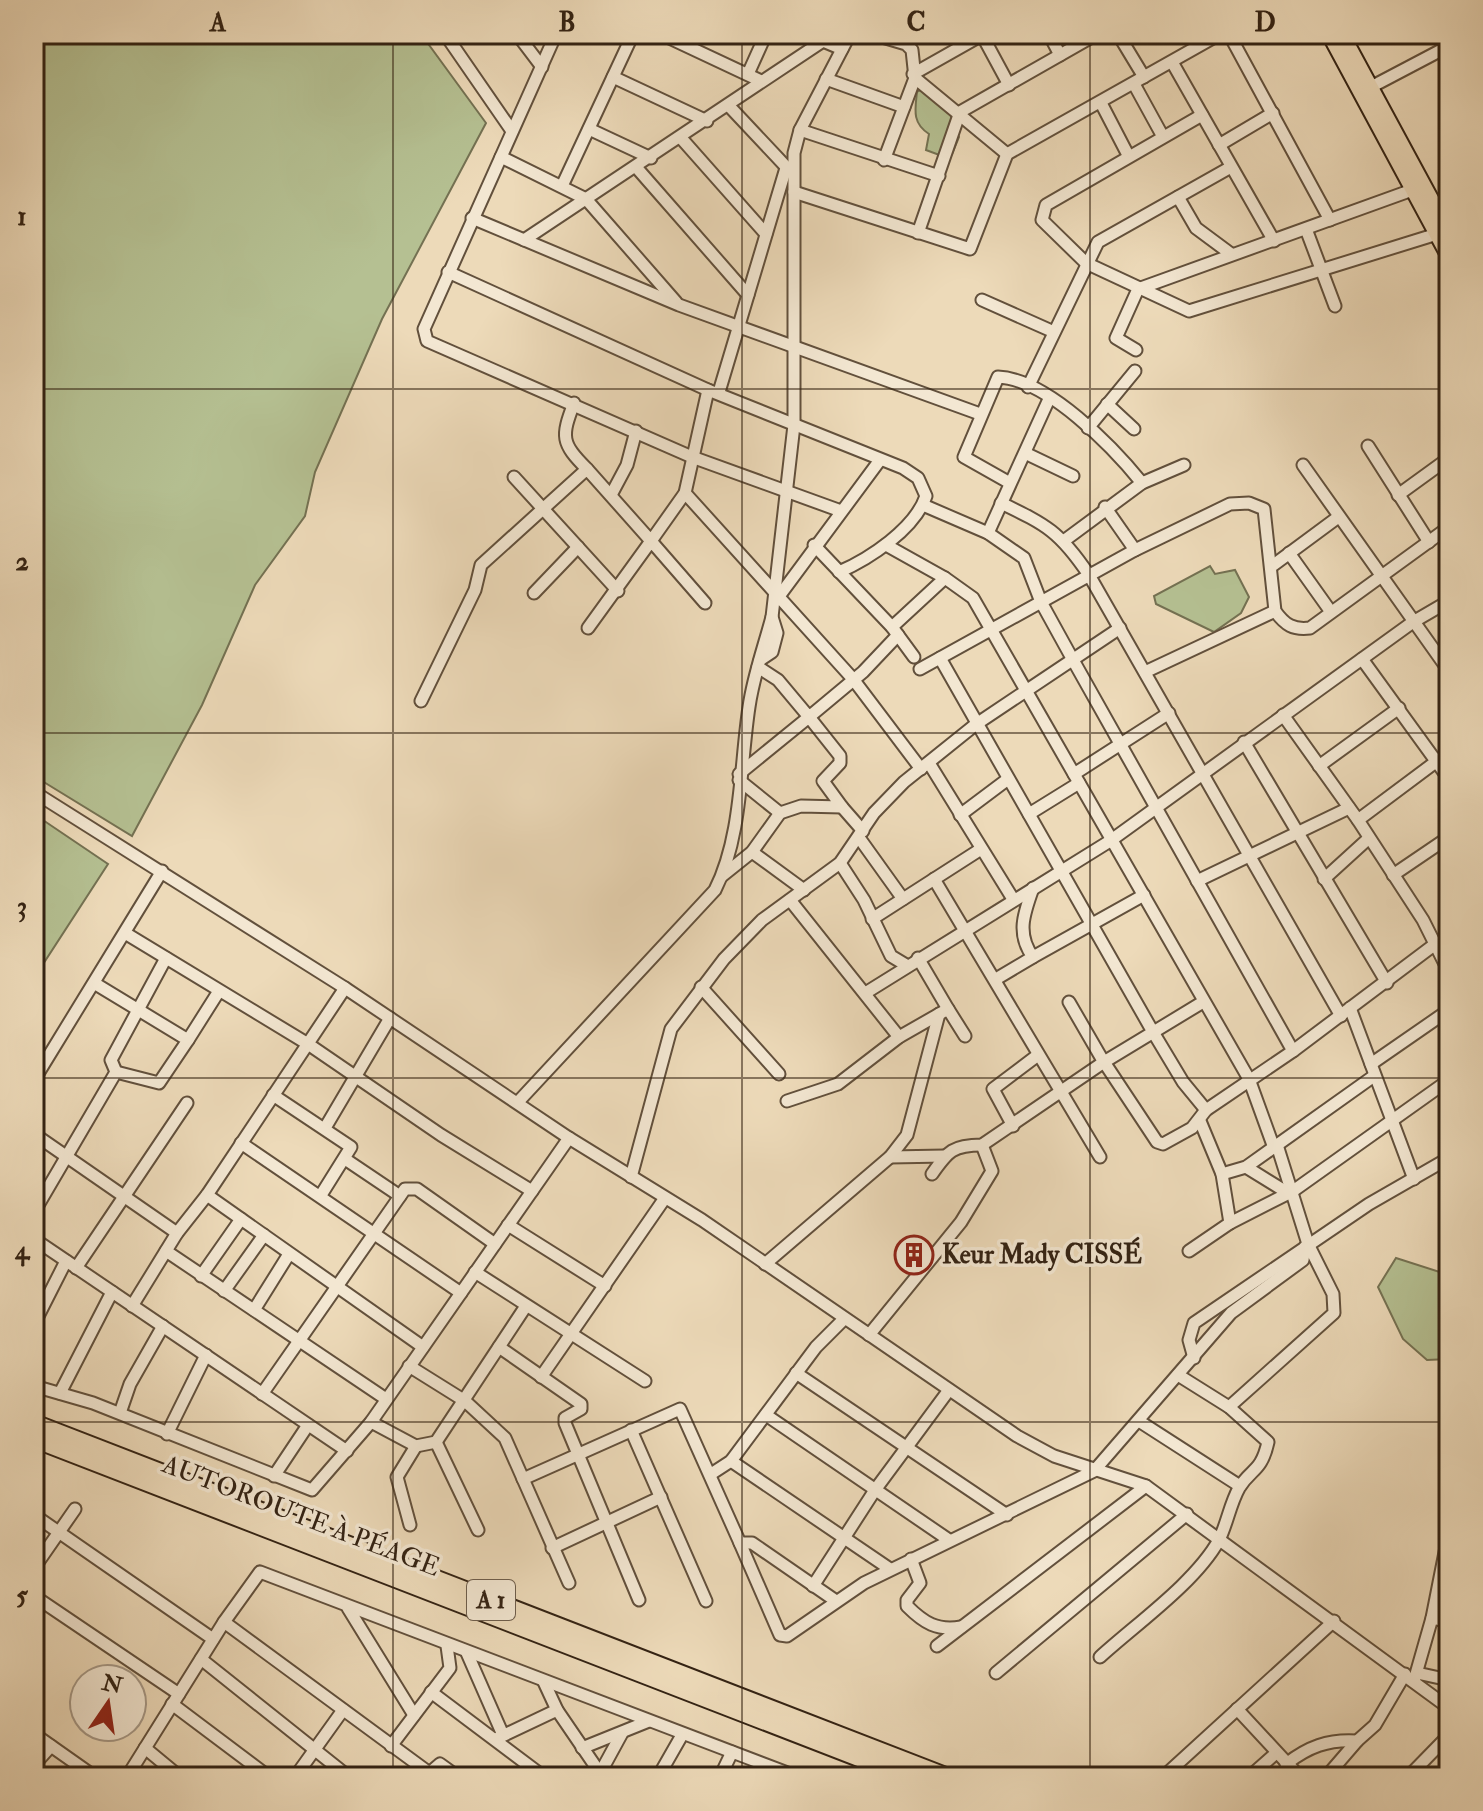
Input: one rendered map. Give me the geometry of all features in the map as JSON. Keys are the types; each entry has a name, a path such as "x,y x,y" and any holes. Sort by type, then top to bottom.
{"highway":[{"name":"A 1","path":"34,1423 948,1777"},
{"name":"AUTOROUTE À PÉAGE","path":"34,1439 908,1777"}],"main road":[{"path":"1329,34 1415,189 1443,233"},
{"path":"1342,34 1443,233 1449,257"}],"street":[{"path":"445,34 512,131"},
{"path":"517,34 542,67"},
{"path":"556,34 424,329 427,341 692,457 841,511"},
{"path":"562,186 633,34"},
{"path":"661,34 761,81"},
{"path":"748,74 766,34"},
{"path":"802,34 842,49"},
{"path":"588,628 618,591 685,493 692,457 713,391 739,328 766,234 790,171 800,130 850,34"},
{"path":"872,34 906,44 912,50 914,76 884,160"},
{"path":"1049,34 1060,55"},
{"path":"918,233 960,112 1097,34"},
{"path":"1118,34 1162,135"},
{"path":"1229,34 1330,220"},
{"path":"914,76 982,35 1009,85"},
{"path":"794,192 965,248 973,246 1007,154 1101,103 1213,36"},
{"path":"524,240 823,41"},
{"path":"1371,87 1449,46"},
{"path":"1172,62 1274,241"},
{"path":"914,76 1007,154"},
{"path":"613,77 707,121"},
{"path":"826,79 904,107"},
{"path":"1101,103 1128,155"},
{"path":"722,876 759,664 769,656 775,645 776,623 772,617 778,593 794,425 796,350 794,192 790,171 729,106"},
{"path":"1219,145 1273,113"},
{"path":"1202,115 1162,135 1046,205 1042,220 1086,263 1189,311 1443,233"},
{"path":"589,129 651,158"},
{"path":"800,130 939,176"},
{"path":"681,138 766,234"},
{"path":"501,157 586,199 679,305"},
{"path":"636,167 748,295"},
{"path":"1028,387 1098,242 1231,167"},
{"path":"1136,350 1116,338 1138,289 1415,189"},
{"path":"1178,197 1196,228 1231,254"},
{"path":"472,218 679,305 796,350 980,414"},
{"path":"1306,229 1335,306"},
{"path":"448,272 713,391 918,478 926,496 923,505 886,545 839,572"},
{"path":"982,300 1054,332"},
{"path":"1088,428 1135,371"},
{"path":"1010,483 964,457 998,377 1028,387 1049,399 1118,453 1142,483"},
{"path":"988,533 1049,399"},
{"path":"574,403 564,430 570,452 705,603"},
{"path":"1107,404 1134,429"},
{"path":"611,495 627,465 636,431"},
{"path":"1368,446 1429,542"},
{"path":"1025,453 1073,476"},
{"path":"1398,495 1449,458"},
{"path":"778,593 880,460"},
{"path":"1065,540 1105,507 1142,483 1184,465"},
{"path":"1303,465 1337,518 1449,671"},
{"path":"421,701 475,590 481,565 542,506 587,469"},
{"path":"514,477 618,591"},
{"path":"685,493 778,593 925,766 1013,899"},
{"path":"1001,503 1037,520 1065,540 1089,575 1249,856 1345,1012 1373,1070 1414,1179"},
{"path":"920,669 1135,550 1230,504 1249,503 1264,509 1275,611 1283,622 1298,629 1310,628 1449,527"},
{"path":"923,505 988,533 1024,558 1041,602 1293,1051"},
{"path":"1105,507 1135,550"},
{"path":"1272,566 1337,518"},
{"path":"814,545 895,631 914,657"},
{"path":"886,545 945,578 973,598 1249,1079 1276,1146 1306,1246 1333,1294 1334,1313 1229,1407"},
{"path":"534,593 578,547"},
{"path":"1289,553 1331,612"},
{"path":"739,777 853,679 945,578"},
{"path":"867,992 1110,841 1413,622 1449,601"},
{"path":"1145,672 1275,611"},
{"path":"631,1177 671,1029 701,987 762,920 840,863 874,813 925,766 975,725 1120,628"},
{"path":"940,658 975,725 1062,869 1203,1116 1222,1174 1230,1223"},
{"path":"1362,659 1449,779"},
{"path":"759,664 778,680 840,756 840,763 823,781 903,899"},
{"path":"1319,766 1399,708"},
{"path":"1029,814 1120,745 1169,713"},
{"path":"1283,715 1358,820 1449,972"},
{"path":"1244,742 1387,983"},
{"path":"1358,820 1449,752"},
{"path":"739,777 780,813"},
{"path":"960,815 1008,779"},
{"path":"34,792 345,988 765,1264 1017,1436 1054,1456 1146,1486 1412,1676 1449,1708"},
{"path":"518,1102 704,902 722,876 752,852 780,813 801,806 842,807"},
{"path":"1197,881 1349,808"},
{"path":"1393,875 1449,837"},
{"path":"1324,879 1369,838"},
{"path":"872,919 981,849"},
{"path":"752,852 804,890"},
{"path":"840,863 891,956 906,965"},
{"path":"34,1080 162,871"},
{"path":"934,879 1100,1157"},
{"path":"1033,888 1022,932 1023,944 1033,957"},
{"path":"996,979 1144,895"},
{"path":"790,900 867,992 899,1037"},
{"path":"125,933 308,1044 532,1191"},
{"path":"1069,1002 1104,1062 1160,1144 1387,983 1434,945"},
{"path":"116,1072 111,1060 166,958"},
{"path":"918,958 944,1012 965,1036"},
{"path":"94,983 188,1040"},
{"path":"701,987 779,1074"},
{"path":"132,1306 177,1233 207,1195 345,988"},
{"path":"116,1072 159,1083 219,991"},
{"path":"932,1174 945,1156 961,1145 982,1145 1104,1062 1203,1002"},
{"path":"1222,1174 1246,1167 1276,1146 1449,1010"},
{"path":"787,1101 838,1084 899,1037 944,1012"},
{"path":"765,1264 890,1157 907,1135 944,1012"},
{"path":"325,1128 390,1018"},
{"path":"1013,1126 993,1089 1038,1055"},
{"path":"34,1212 116,1072"},
{"path":"1189,1251 1230,1223 1291,1192 1449,1080"},
{"path":"273,1095 351,1147 321,1195"},
{"path":"34,1324 71,1264 187,1103"},
{"path":"34,1134 177,1233"},
{"path":"34,1386 120,1413 312,1490 371,1422 569,1138"},
{"path":"241,1143 461,1293"},
{"path":"869,1335 961,1222 992,1171 982,1145"},
{"path":"890,1157 945,1156"},
{"path":"1194,1358 1189,1340 1194,1323 1306,1246 1449,1158"},
{"path":"345,1159 400,1196"},
{"path":"1246,1167 1291,1192"},
{"path":"262,1394 405,1189 417,1189 495,1244"},
{"path":"207,1195 423,1347"},
{"path":"541,1377 665,1198"},
{"path":"201,1276 241,1219"},
{"path":"508,1225 605,1286"},
{"path":"224,1291 264,1235"},
{"path":"34,1239 347,1451"},
{"path":"523,1479 680,1409 780,1635 787,1636 836,1601 890,1569 1094,1471 1231,1313 1303,1260 1306,1246"},
{"path":"166,1251 386,1399"},
{"path":"254,1310 289,1254"},
{"path":"475,1272 645,1381"},
{"path":"60,1393 112,1292"},
{"path":"371,1422 416,1446 436,1442 526,1306"},
{"path":"711,1474 731,1461 796,1373 844,1319"},
{"path":"120,1413 130,1384 163,1326"},
{"path":"499,1347 581,1404 581,1409 564,1420 639,1600"},
{"path":"167,1434 206,1355"},
{"path":"409,1366 465,1401 505,1438 569,1583"},
{"path":"796,1373 1007,1515"},
{"path":"1100,1657 1201,1565 1219,1540 1240,1486 1257,1471 1268,1442 1229,1407 1178,1375"},
{"path":"813,1586 875,1490 949,1390"},
{"path":"766,1415 949,1540"},
{"path":"1139,1421 1240,1486"},
{"path":"274,1476 308,1425"},
{"path":"631,1430 706,1601"},
{"path":"436,1442 478,1530"},
{"path":"410,1525 397,1477 416,1446"},
{"path":"731,1461 890,1569"},
{"path":"937,1646 1146,1486"},
{"path":"552,1548 661,1497"},
{"path":"34,1568 75,1509"},
{"path":"996,1673 1187,1514"},
{"path":"34,1515 213,1639"},
{"path":"1326,1777 1375,1725 1412,1676 1432,1618 1449,1532"},
{"path":"740,1543 752,1543 836,1601"},
{"path":"911,1559 920,1583 907,1600 907,1606 921,1620 940,1629 966,1626"},
{"path":"132,1775 145,1748 213,1639 260,1572 447,1646 798,1777"},
{"path":"34,1596 176,1699 269,1777"},
{"path":"348,1607 414,1715"},
{"path":"1432,1618 1449,1622"},
{"path":"1163,1777 1334,1621"},
{"path":"224,1622 427,1775 440,1764 458,1777"},
{"path":"391,1746 451,1666 447,1646"},
{"path":"467,1653 498,1737"},
{"path":"201,1659 349,1777"},
{"path":"1412,1676 1449,1680"},
{"path":"544,1682 557,1710 599,1775 622,1733"},
{"path":"431,1692 498,1737 544,1777"},
{"path":"1237,1709 1275,1754 1300,1777"},
{"path":"295,1777 343,1710"},
{"path":"498,1737 557,1710"},
{"path":"582,1748 649,1721"},
{"path":"34,1734 95,1777"},
{"path":"658,1777 682,1735"},
{"path":"1408,1777 1449,1735"},
{"path":"1286,1764 1305,1750 1336,1740 1357,1741"},
{"path":"34,1765 51,1746"},
{"path":"145,1748 180,1777"},
{"path":"720,1777 732,1752"},
{"path":"1249,1777 1275,1754"},
{"path":"755,1777 762,1764"}],"green space":[{"path":"34,34 421,34 486,123 382,319 315,472 305,516 255,585 202,705 132,836 34,776"},
{"path":"929,85 950,114 959,137 952,154 942,156 926,150 929,134 917,121 916,105 917,92"},
{"path":"1210,566 1215,574 1235,570 1249,597 1241,613 1214,632 1156,604 1154,596"},
{"path":"34,814 108,864 34,978"},
{"path":"1396,1258 1449,1275 1449,1359 1427,1360 1403,1339 1378,1287"}],"place":[{"name":"Keur Mady CISSÉ","path":"914,1255"}]}
